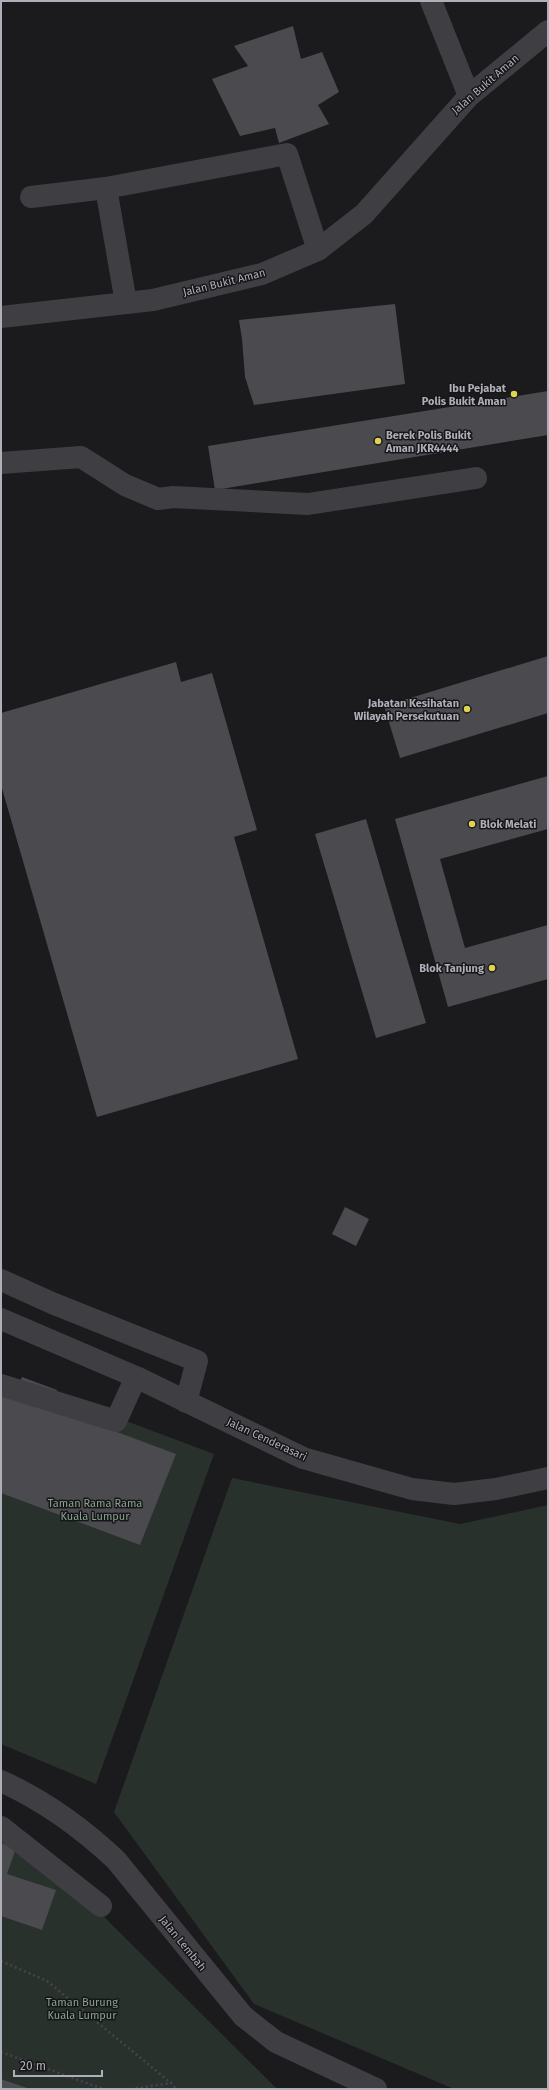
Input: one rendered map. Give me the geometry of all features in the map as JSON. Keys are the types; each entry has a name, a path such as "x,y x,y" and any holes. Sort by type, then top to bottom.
{"street":[{"path":"431,1 469,96"},
{"name":"Jalan Bukit Aman","path":"1,318 153,300 262,274 318,250 364,214 469,96 548,31"},
{"path":"31,197 106,188 287,154 318,250"},
{"path":"106,188 126,303"},
{"path":"1,464 81,457 125,485 158,498 173,497 308,504 476,478"},
{"path":"1,1280 52,1303 197,1361 186,1402"},
{"path":"40,1335 52,1303"},
{"name":"Jalan Cenderasari","path":"1,1319 136,1376 186,1402 303,1458 412,1489 454,1494 496,1489 548,1478"},
{"path":"1,1385 116,1421 136,1376"},
{"name":"Jalan Lembah","path":"1,1781 22,1791 62,1817 100,1845 116,1860 243,2016 276,2042 376,2089"},
{"path":"1,1827 101,1906"}],"path":[{"path":"1,1961 47,1981 171,2083 176,2089"},
{"path":"1,2052 103,2089"},
{"path":"131,2089 171,2083"}],"green space":[{"name":"Taman Rama Rama Kuala Lumpur","path":"1,1374 214,1454 96,1784 1,1744"},
{"path":"232,1478 460,1524 548,1505 548,2089 454,2089 254,2004 114,1812"},
{"name":"Taman Burung Kuala Lumpur","path":"1,1835 54,1867 277,2089 1,2089"}],"building":[{"path":"293,26 301,59 322,52 339,92 318,105 329,124 279,143 275,128 240,136 212,79 248,66 234,46"},
{"path":"395,304 405,384 254,405 245,377 239,320"},
{"name":"Berek Polis Bukit Aman JKR4444","path":"548,391 548,435 215,490 208,446"},
{"name":"Jabatan Kesihatan Wilayah Persekutuan","path":"548,656 548,713 400,758 384,706"},
{"path":"176,662 181,682 212,673 257,830 234,837 298,1059 97,1117 1,785 1,713"},
{"path":"548,776 548,829 440,859 465,948 548,925 548,979 448,1007 395,819"},
{"path":"366,819 426,1023 376,1038 315,834"},
{"path":"345,1207 369,1219 356,1246 332,1234"},
{"path":"22,1377 57,1390 50,1407 176,1454 140,1545 1,1493 1,1384 16,1390"},
{"path":"1,1843 16,1848 7,1874 56,1890 42,1930 1,1916"},
{"path":"1,2079 30,2089 1,2089"}],"place":[{"name":"Ibu Pejabat Polis Bukit Aman","path":"514,394"},
{"name":"Berek Polis Bukit Aman JKR4444","path":"378,441"},
{"name":"Jabatan Kesihatan Wilayah Persekutuan","path":"467,709"},
{"name":"Blok Melati","path":"472,824"},
{"name":"Blok Tanjung","path":"492,968"}]}
